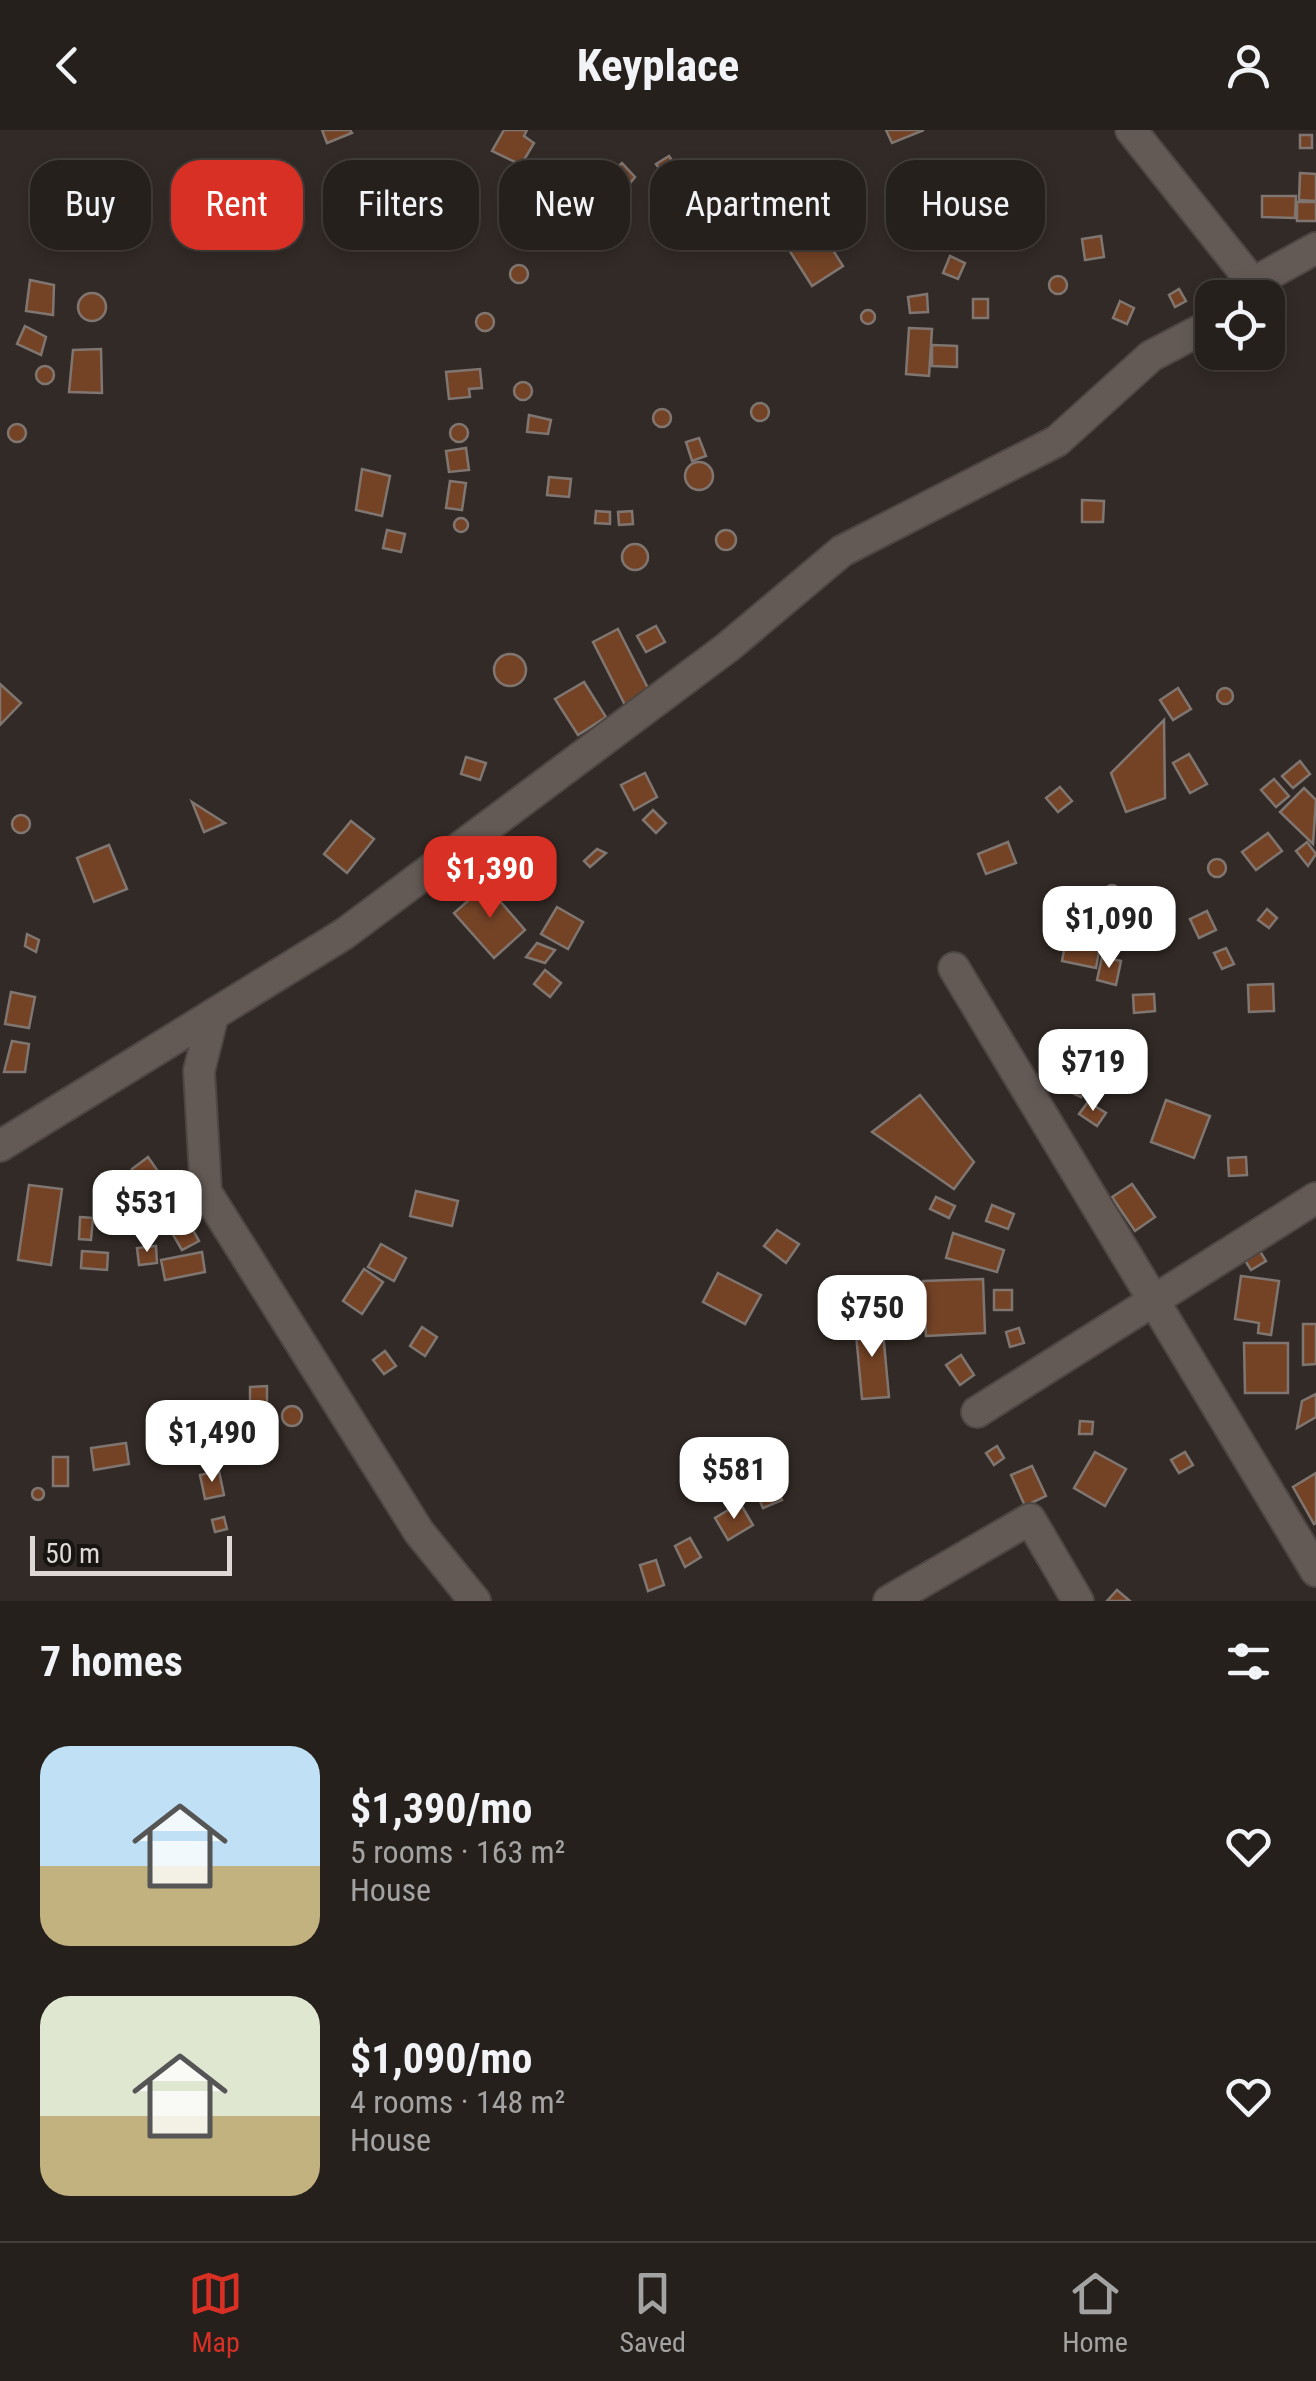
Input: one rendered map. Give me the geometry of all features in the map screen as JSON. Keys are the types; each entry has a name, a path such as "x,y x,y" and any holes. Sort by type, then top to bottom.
{"street":[{"path":"1132,130 1239,280"},
{"path":"1263,280 1316,248"},
{"path":"0,1146 344,934 728,647 842,551 1057,441 1151,356 1195,333"},
{"path":"954,968 1316,1571"},
{"path":"213,1015 198,1071 206,1192 418,1532 475,1601"},
{"path":"977,1412 1316,1198"},
{"path":"889,1601 1030,1518 1078,1601"}],"building":[{"path":"322,130 350,130 352,133 327,143"},
{"path":"504,130 527,130 524,136 534,143 524,160 511,160 492,151"},
{"path":"886,130 924,130 892,143"},
{"path":"1300,135 1312,135 1312,148 1300,148"},
{"path":"1300,173 1316,174 1316,201 1299,200"},
{"path":"1262,196 1296,196 1295,218 1262,217"},
{"path":"1297,202 1316,202 1316,221 1297,221"},
{"path":"1101,236 1104,257 1085,260 1082,239"},
{"path":"789,250 833,250 843,266 812,286"},
{"path":"950,256 965,263 958,279 943,273"},
{"path":"519,265 528,274 519,283 510,274"},
{"path":"1058,276 1067,285 1058,294 1049,285"},
{"path":"30,280 54,285 53,315 26,311"},
{"path":"1179,289 1186,301 1175,307 1169,295"},
{"path":"92,293 102,297 106,307 102,317 92,321 82,317 78,307 82,297"},
{"path":"927,294 928,312 910,313 908,297"},
{"path":"973,299 988,299 988,318 973,318"},
{"path":"1120,301 1134,308 1127,324 1113,318"},
{"path":"868,310 875,317 868,324 861,317"},
{"path":"485,313 494,322 485,331 476,322"},
{"path":"25,326 46,337 41,355 17,344"},
{"path":"909,328 932,329 929,376 906,374"},
{"path":"932,345 957,346 957,367 932,366"},
{"path":"101,349 102,393 69,392 73,350"},
{"path":"45,366 54,375 45,384 36,375"},
{"path":"480,369 482,388 469,389 470,397 449,399 446,372"},
{"path":"523,382 532,391 523,400 514,391"},
{"path":"760,403 769,412 760,421 751,412"},
{"path":"662,409 671,418 662,427 653,418"},
{"path":"529,415 551,420 548,434 527,432"},
{"path":"17,424 26,433 17,442 8,433"},
{"path":"459,424 468,433 459,442 450,433"},
{"path":"699,438 706,456 692,461 686,442"},
{"path":"466,448 469,470 449,472 446,451"},
{"path":"699,462 709,466 713,476 709,486 699,490 689,486 685,476 689,466"},
{"path":"362,469 390,476 382,516 356,510"},
{"path":"549,477 571,479 569,497 547,495"},
{"path":"450,481 466,483 462,510 446,508"},
{"path":"1082,500 1104,501 1103,522 1082,522"},
{"path":"596,511 610,512 610,524 595,523"},
{"path":"632,511 633,524 619,525 618,512"},
{"path":"461,518 468,525 461,532 454,525"},
{"path":"387,530 405,534 401,552 383,548"},
{"path":"722,530 730,530 736,540 730,550 722,550 716,544 716,536"},
{"path":"635,544 644,548 648,557 644,566 635,570 626,566 622,557 626,548"},
{"path":"656,626 665,642 646,652 637,636"},
{"path":"618,629 651,694 626,707 593,642"},
{"path":"510,654 521,659 526,670 521,681 510,686 499,681 494,670 499,659"},
{"path":"584,682 606,717 578,735 555,699"},
{"path":"0,684 21,703 0,725"},
{"path":"1178,688 1191,709 1173,720 1160,700"},
{"path":"1225,688 1233,696 1225,704 1217,696"},
{"path":"1164,720 1165,798 1126,812 1111,773"},
{"path":"1189,754 1207,784 1190,793 1173,763"},
{"path":"466,757 486,763 480,780 461,774"},
{"path":"1300,761 1310,774 1293,788 1282,776"},
{"path":"645,773 657,797 634,810 621,785"},
{"path":"1274,779 1289,796 1276,807 1261,790"},
{"path":"1060,787 1072,801 1058,812 1046,798"},
{"path":"1304,788 1316,800 1313,844 1280,812"},
{"path":"192,802 225,823 204,832"},
{"path":"653,810 666,823 656,833 643,820"},
{"path":"21,815 28,817 28,831 21,833 14,831 12,824 14,817"},
{"path":"351,821 374,839 347,873 324,854"},
{"path":"1268,833 1282,851 1256,870 1242,852"},
{"path":"1008,842 1016,863 986,874 978,854"},
{"path":"1307,842 1316,854 1308,866 1296,851"},
{"path":"109,845 127,889 94,902 77,858"},
{"path":"597,849 606,853 590,867 584,861"},
{"path":"1217,859 1226,868 1217,877 1208,868"},
{"path":"486,885 525,930 494,958 454,913"},
{"path":"1112,885 1120,893 1112,901 1104,893"},
{"path":"557,907 583,922 568,949 541,934"},
{"path":"1267,909 1277,918 1269,928 1258,920"},
{"path":"1207,911 1216,930 1199,938 1190,919"},
{"path":"1070,918 1104,924 1096,968 1062,961"},
{"path":"27,934 39,940 36,952 25,946"},
{"path":"537,943 555,950 545,963 526,957"},
{"path":"1226,948 1234,964 1222,969 1214,953"},
{"path":"1102,957 1121,961 1116,985 1097,980"},
{"path":"545,970 561,983 550,997 534,984"},
{"path":"1273,984 1274,1011 1249,1012 1248,985"},
{"path":"11,992 35,997 29,1028 5,1024"},
{"path":"1154,994 1155,1011 1134,1013 1133,995"},
{"path":"12,1041 29,1044 25,1072 4,1072"},
{"path":"1066,1045 1099,1060 1081,1097 1048,1081"},
{"path":"920,1095 974,1162 954,1189 872,1132"},
{"path":"1166,1100 1210,1116 1194,1158 1151,1142"},
{"path":"1088,1102 1106,1113 1097,1126 1079,1114"},
{"path":"148,1157 166,1183 150,1194 132,1169"},
{"path":"1246,1157 1247,1175 1229,1176 1228,1158"},
{"path":"1132,1184 1155,1217 1135,1231 1112,1197"},
{"path":"29,1185 62,1189 51,1265 18,1260"},
{"path":"416,1191 458,1201 452,1226 410,1216"},
{"path":"936,1197 955,1206 949,1218 930,1209"},
{"path":"992,1205 1014,1214 1008,1229 986,1221"},
{"path":"183,1212 199,1241 182,1250 165,1221"},
{"path":"80,1217 93,1218 91,1240 79,1239"},
{"path":"777,1230 799,1244 786,1263 764,1246"},
{"path":"953,1233 1004,1250 997,1272 946,1258"},
{"path":"381,1244 406,1258 394,1281 368,1267"},
{"path":"156,1246 157,1263 139,1265 137,1248"},
{"path":"1258,1248 1266,1261 1251,1270 1243,1257"},
{"path":"82,1251 108,1253 107,1270 81,1268"},
{"path":"202,1252 205,1272 165,1280 161,1260"},
{"path":"364,1269 383,1282 362,1314 343,1301"},
{"path":"718,1273 761,1295 745,1324 703,1302"},
{"path":"1241,1276 1279,1281 1271,1335 1258,1333 1259,1323 1235,1319"},
{"path":"983,1279 985,1333 926,1336 923,1281"},
{"path":"994,1290 1012,1290 1012,1310 994,1310"},
{"path":"882,1321 889,1397 862,1399 855,1323"},
{"path":"1303,1324 1316,1324 1316,1364 1303,1365"},
{"path":"422,1327 437,1337 425,1356 410,1346"},
{"path":"1019,1328 1024,1343 1010,1347 1006,1332"},
{"path":"1244,1343 1288,1343 1288,1393 1245,1393"},
{"path":"385,1351 396,1366 384,1374 373,1360"},
{"path":"961,1355 974,1375 960,1385 946,1365"},
{"path":"267,1386 267,1408 250,1408 250,1387"},
{"path":"1316,1394 1316,1417 1297,1428 1302,1401"},
{"path":"292,1406 302,1416 292,1426 282,1416"},
{"path":"1080,1421 1093,1422 1092,1434 1079,1434"},
{"path":"126,1443 129,1464 94,1470 91,1448"},
{"path":"997,1446 1004,1458 994,1465 986,1453"},
{"path":"1095,1452 1126,1469 1105,1506 1074,1488"},
{"path":"1185,1452 1193,1465 1179,1473 1171,1460"},
{"path":"53,1457 68,1457 68,1486 53,1486"},
{"path":"1032,1466 1046,1496 1025,1506 1011,1475"},
{"path":"219,1471 224,1495 205,1499 200,1475"},
{"path":"1316,1473 1316,1523 1314,1524 1293,1487"},
{"path":"775,1484 782,1500 763,1508 756,1492"},
{"path":"38,1488 44,1494 38,1500 32,1494"},
{"path":"740,1503 753,1525 728,1540 715,1518"},
{"path":"224,1517 227,1529 215,1532 212,1520"},
{"path":"690,1538 701,1557 685,1567 675,1546"},
{"path":"656,1560 664,1585 648,1591 640,1565"},
{"path":"1117,1590 1130,1601 1107,1601"}]}
